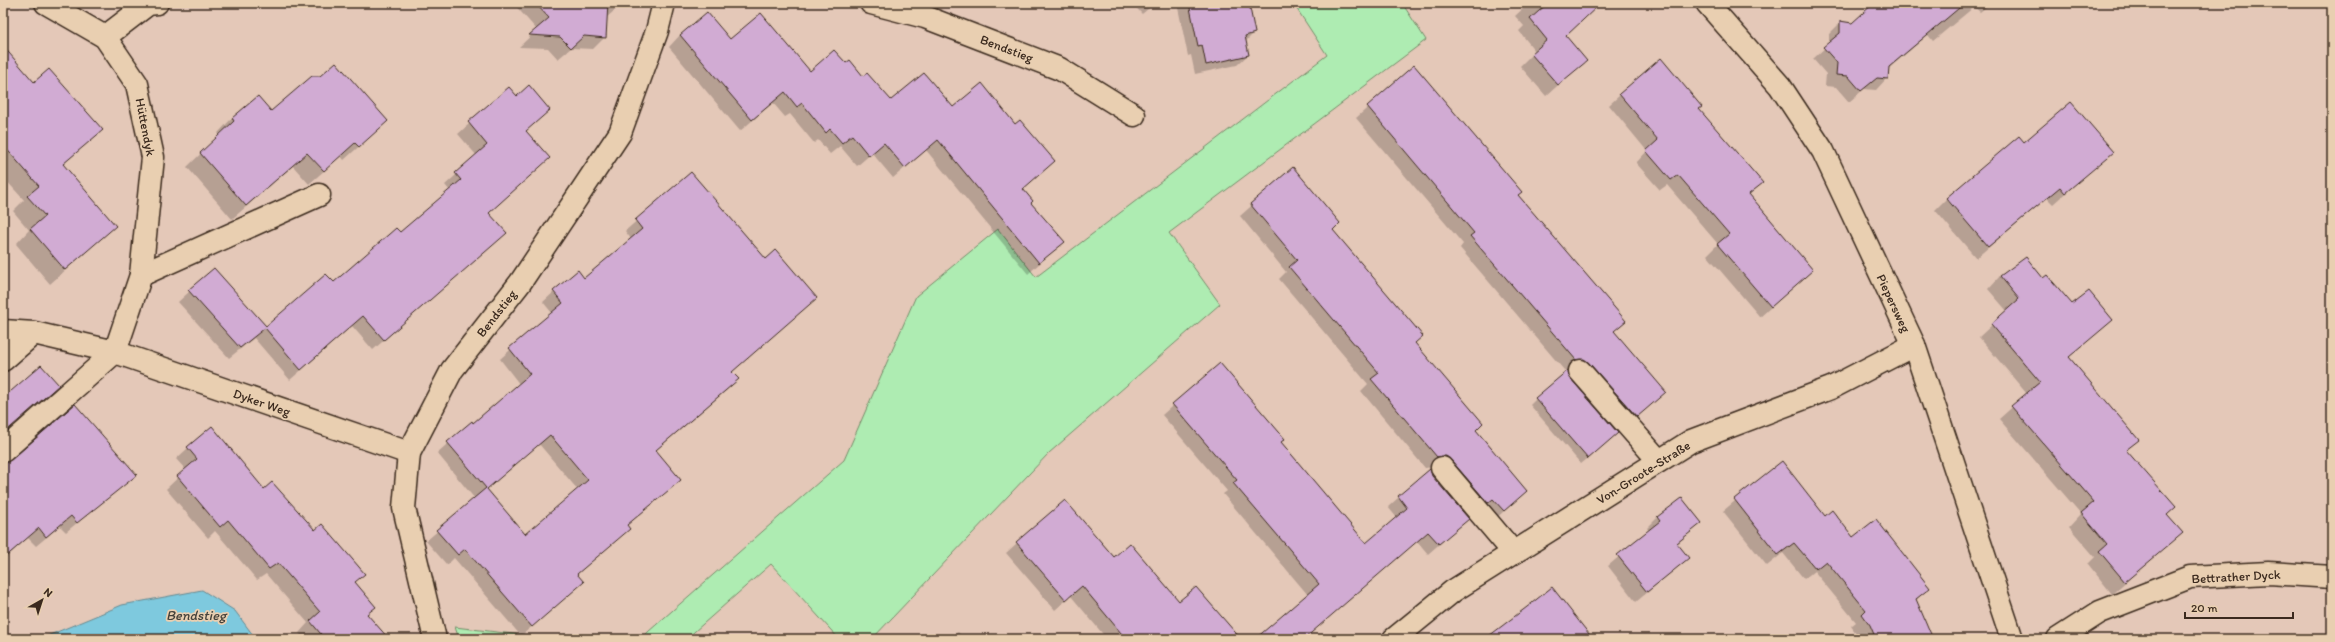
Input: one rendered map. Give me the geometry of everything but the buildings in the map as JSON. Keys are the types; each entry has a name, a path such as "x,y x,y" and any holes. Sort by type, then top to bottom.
{"street":[{"name":"Hüttendyk","path":"46,3 105,37 137,84 153,157 141,275 115,352"},
{"path":"105,37 148,4 157,3"},
{"name":"Bendstieg","path":"435,639 404,508 409,453 452,370 520,283 620,133 657,31 664,3"},
{"name":"Bendstieg","path":"870,3 925,17 1060,69 1134,115"},
{"name":"Piepersweg","path":"1707,3 1780,86 1823,151 1914,345 2012,639"},
{"path":"141,275 319,195"},
{"name":"Dyker Weg","path":"3,331 34,333 115,352 409,453"},
{"path":"3,360 34,333"},
{"name":"Von-Groote-Straße","path":"1394,639 1453,591 1691,441 1831,388 1914,345"},
{"path":"3,451 115,352"},
{"path":"1580,371 1659,461"},
{"path":"1442,468 1514,553"},
{"name":"Bettrather Dyck","path":"2058,639 2100,612 2190,577 2269,573 2332,577"}],"green space":[{"path":"1293,3 1402,3 1426,40 1169,233 1220,304 1049,453 872,639 839,639 771,564 686,639 640,639 844,460 916,296 998,229 1036,277 1327,55"},
{"path":"455,627 555,639 459,639"}],"water":[{"name":"Bendstieg","path":"202,590 235,611 256,639 40,639 122,605"}]}
